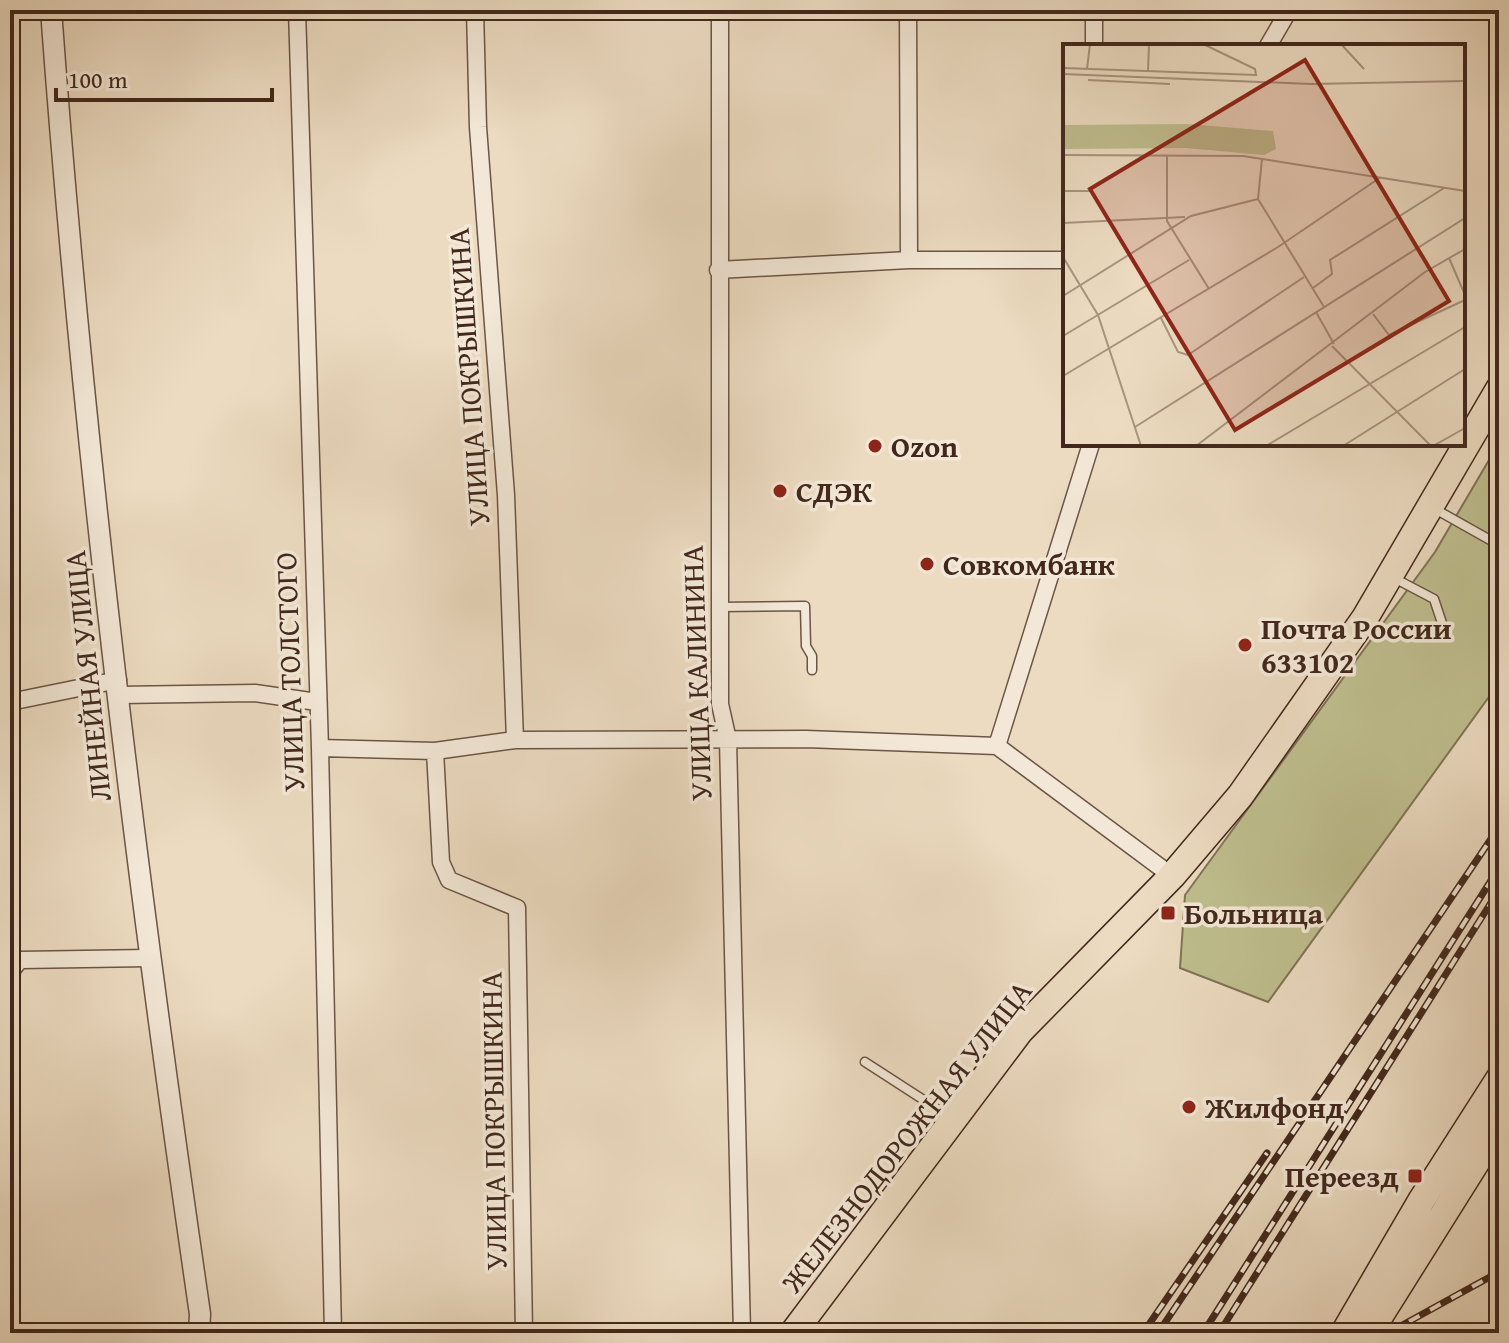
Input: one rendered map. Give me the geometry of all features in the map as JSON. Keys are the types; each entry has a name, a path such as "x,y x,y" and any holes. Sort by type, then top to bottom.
{"main road":[{"name":"ЖЕЛЕЗНОДОРОЖНАЯ УЛИЦА","path":"1465,437 1499,389"},
{"name":"ЖЕЛЕЗНОДОРОЖНАЯ УЛИЦА","path":"793,1333 1020,1031 1172,876 1240,796 1331,671 1431,506 1458,447"},
{"path":"1344,1333 1421,1201 1499,1079"},
{"path":"1369,1333 1499,1126"}],"street":[{"name":"ЛИНЕЙНАЯ УЛИЦА","path":"51,10 67,224 148,958 200,1314 199,1333"},
{"name":"УЛИЦА ТОЛСТОГО","path":"297,10 320,748 333,1333"},
{"name":"УЛИЦА ПОКРЫШКИНА","path":"475,10 478,127 506,495 515,740"},
{"name":"УЛИЦА КАЛИНИНА","path":"720,10 720,704 728,740 742,1333"},
{"path":"908,10 909,260"},
{"path":"1094,10 1094,44"},
{"path":"1269,44 1289,10"},
{"path":"718,270 909,260 1063,260"},
{"path":"997,746 1090,446"},
{"path":"10,702 118,688 255,693 317,702"},
{"path":"320,748 435,751 515,740 728,740 997,746 1172,876"},
{"name":"УЛИЦА ПОКРЫШКИНА","path":"435,751 441,862 449,880 517,908 524,1333"},
{"path":"10,980 11,971 20,960 148,958"}],"lane":[{"path":"1431,506 1499,545"},
{"path":"1390,575 1434,599 1444,629"},
{"path":"719,607 805,606 806,646 812,656 812,670"},
{"path":"865,1062 954,1120"}],"shaded area":[{"path":"1499,443 1499,683 1268,1002 1180,968 1185,895 1435,552"}],"railway":[{"path":"1158,1333 1499,827"},
{"path":"1203,1333 1499,868"},
{"path":"1219,1333 1499,890"},
{"path":"1143,1333 1267,1153"},
{"path":"1388,1333 1499,1272"}],"place":[{"name":"Ozon","path":"875,446"},
{"name":"СДЭК","path":"780,491"},
{"name":"Совкомбанк","path":"927,564"},
{"name":"Почта России 633102","path":"1245,645"},
{"name":"Больница","path":"1168,913"},
{"name":"Жилфонд","path":"1189,1107"},
{"name":"Переезд","path":"1415,1176"}]}
